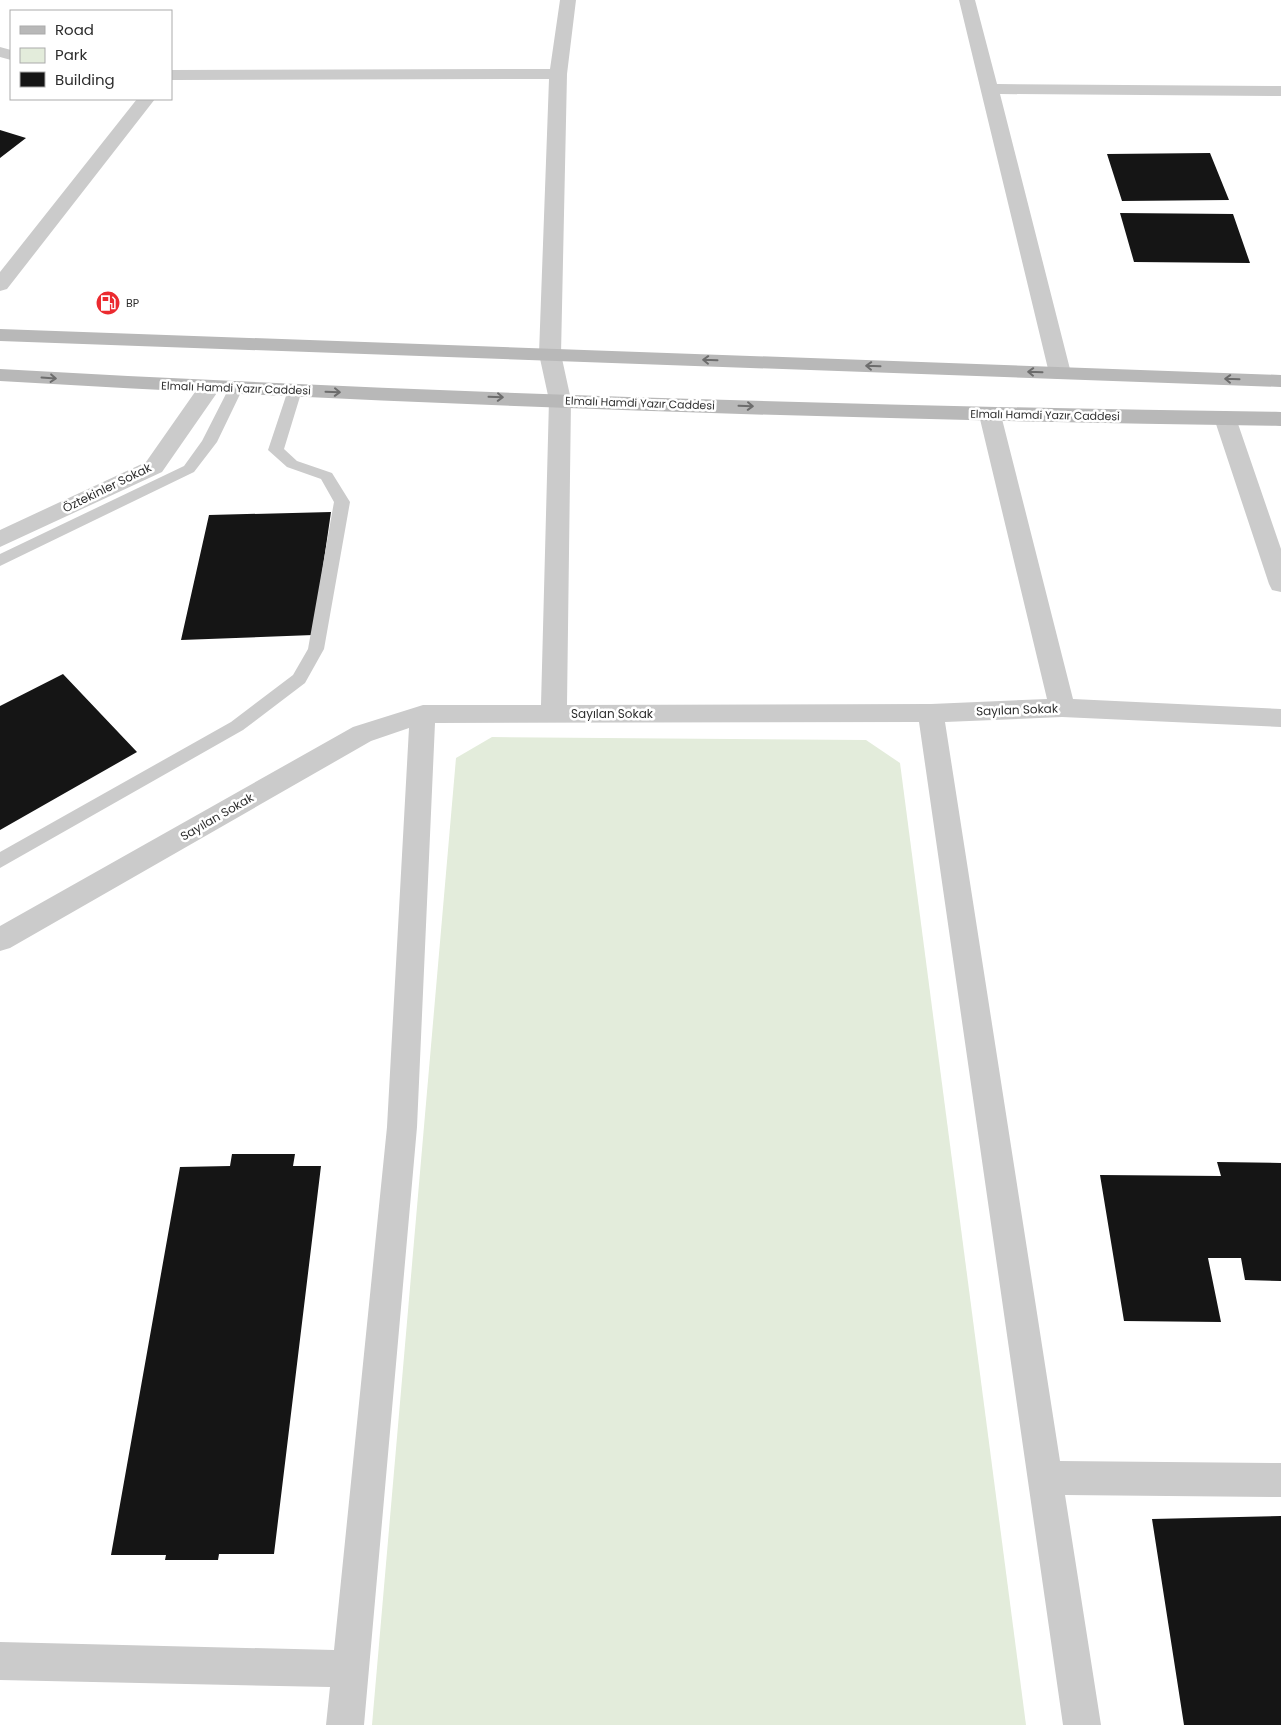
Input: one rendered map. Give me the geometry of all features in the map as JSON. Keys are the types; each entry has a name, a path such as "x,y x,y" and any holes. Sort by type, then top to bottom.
{"main road":[{"path":"0,335 1281,381"},
{"name":"Elmalı Hamdi Yazır Caddesi","path":"0,375 210,387 990,415 1281,419"}],"street":[{"path":"554,714 560,400 550,354 558,74 568,0"},
{"path":"967,0 1060,373"},
{"path":"172,74 558,74"},
{"path":"989,90 1281,91"},
{"path":"0,285 145,100"},
{"name":"Öztekinler Sokak","path":"0,539 154,467 210,387"},
{"path":"990,415 1062,708"},
{"path":"1225,418 1281,584"},
{"name":"Sayılan Sokak","path":"0,940 362,734 423,714 931,713 1062,708 1281,718"},
{"path":"931,713 1082,1725"},
{"path":"345,1725 402,1126 423,714"},
{"path":"1044,1478 1281,1480"},
{"path":"0,1661 351,1669"}],"lane":[{"path":"0,561 189,469 210,442 236,388"},
{"path":"0,861 237,726 299,679 316,650 342,502 327,476 292,464 276,450 296,390"}],"green space":[{"path":"492,737 866,740 900,763 1026,1725 372,1725 456,758"}],"building":[{"path":"0,130 26,138 0,158"},
{"path":"1210,153 1229,200 1122,201 1107,154"},
{"path":"1120,213 1233,214 1250,263 1134,262"},
{"path":"331,512 313,635 181,640 209,515"},
{"path":"63,674 137,752 0,830 0,706"},
{"path":"232,1154 295,1154 293,1166 321,1166 274,1554 219,1554 218,1560 165,1560 166,1555 111,1555 180,1167 230,1166"},
{"path":"1217,1162 1281,1163 1281,1281 1245,1280 1241,1258 1208,1258 1221,1322 1124,1321 1100,1175 1221,1176"},
{"path":"1281,1516 1281,1725 1184,1725 1152,1519"}],"place":[{"name":"BP","path":"108,303"}]}
